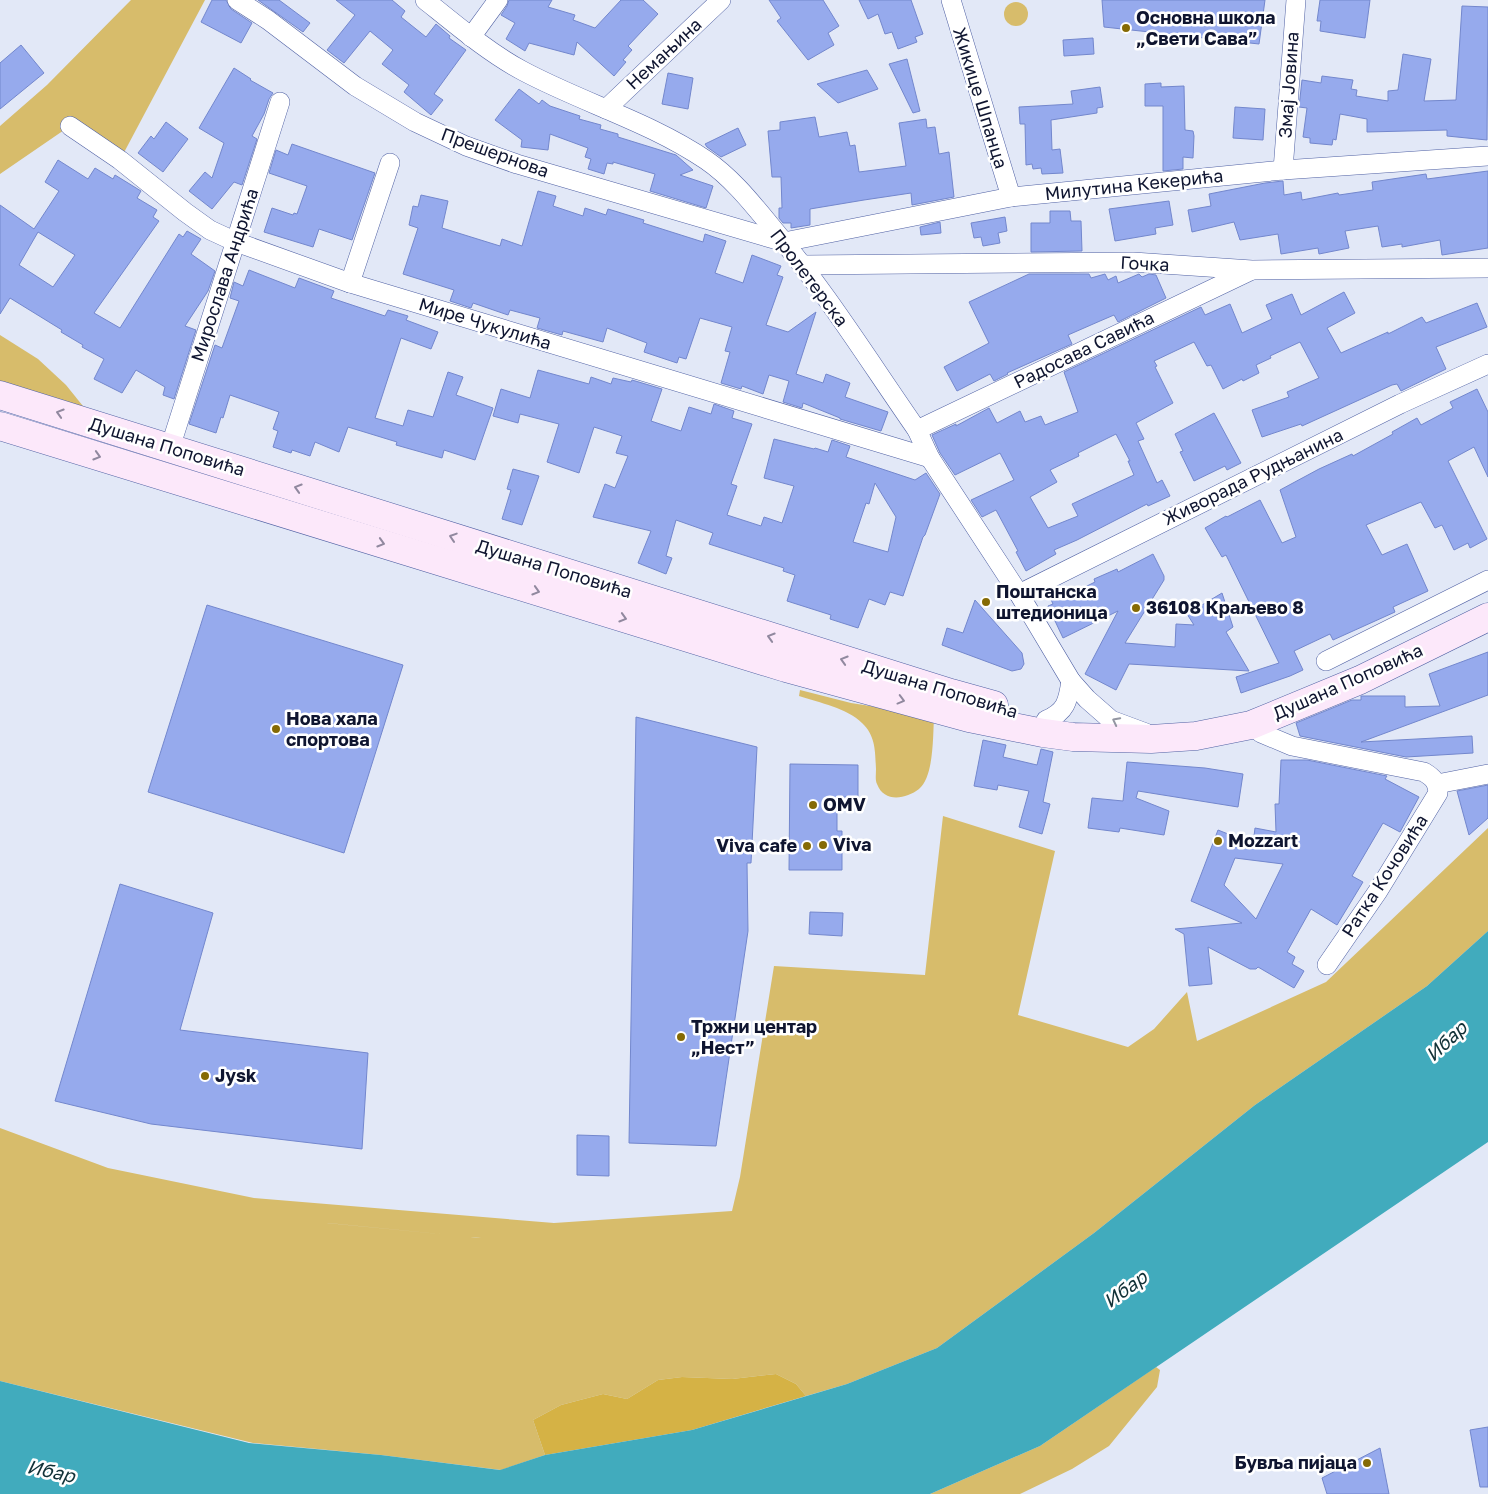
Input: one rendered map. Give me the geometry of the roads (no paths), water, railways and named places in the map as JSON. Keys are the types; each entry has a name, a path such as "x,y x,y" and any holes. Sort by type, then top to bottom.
{"main road":[{"name":"Душана Поповића","path":"0,395 951,694 1109,737"},
{"name":"Душана Поповића","path":"0,426 786,668 969,718 1043,734 1073,737 1161,738 1196,736 1251,725 1360,680 1481,623"}],"street":[{"name":"Прешернова","path":"237,0 268,20 355,86 415,122 466,146 518,164 784,242"},
{"name":"Пролетерска","path":"425,0 471,37 521,70 659,134 707,161 743,194 803,265 917,430 930,458 1072,681 1111,720 1161,738"},
{"path":"471,37 498,0"},
{"name":"Немањина","path":"606,109 721,0"},
{"name":"Жикице Шпанца","path":"951,0 1011,197"},
{"name":"Змај Јовина","path":"1283,170 1296,0"},
{"name":"Мирослава Андрића","path":"170,448 280,102"},
{"name":"Мире Чукулића","path":"70,126 120,160 204,226 236,242 350,283 930,458"},
{"name":"Милутина Кекерића","path":"784,242 1011,197 1283,170 1488,156"},
{"path":"350,283 390,162"},
{"name":"Гочка","path":"803,265 1133,262 1252,270 1488,268"},
{"name":"Радосава Савића","path":"917,430 1252,270"},
{"name":"Живорада Рудњанина","path":"1018,594 1400,404 1488,364"},
{"name":"Душана Поповића","path":"1326,661 1488,580"},
{"path":"1046,720 1057,716 1063,709 1072,681"},
{"path":"1251,725 1261,733 1292,746 1424,772 1438,784 1488,774"},
{"name":"Ратка Кочовића","path":"1327,965 1378,891 1438,793 1438,784"}],"water":[{"name":"Ибар","path":"1488,931 1488,1142 1040,1446 930,1494 0,1494 0,1381 249,1443 381,1455 500,1470 545,1455 692,1430 847,1384 937,1348 1094,1233 1255,1105 1427,986"}],"place":[{"name":"Основна школа „Свети Сава”","path":"1126,28"},
{"name":"Поштанска штедионица","path":"986,602"},
{"name":"36108 Краљево 8","path":"1136,608"},
{"name":"Нова хала спортова","path":"276,729"},
{"name":"OMV","path":"813,805"},
{"name":"Mozzart","path":"1218,841"},
{"name":"Viva","path":"823,845"},
{"name":"Viva cafe","path":"807,846"},
{"name":"Тржни центар „Нест”","path":"681,1037"},
{"name":"Jysk","path":"205,1076"},
{"name":"Бувља пијаца","path":"1367,1463"}]}
